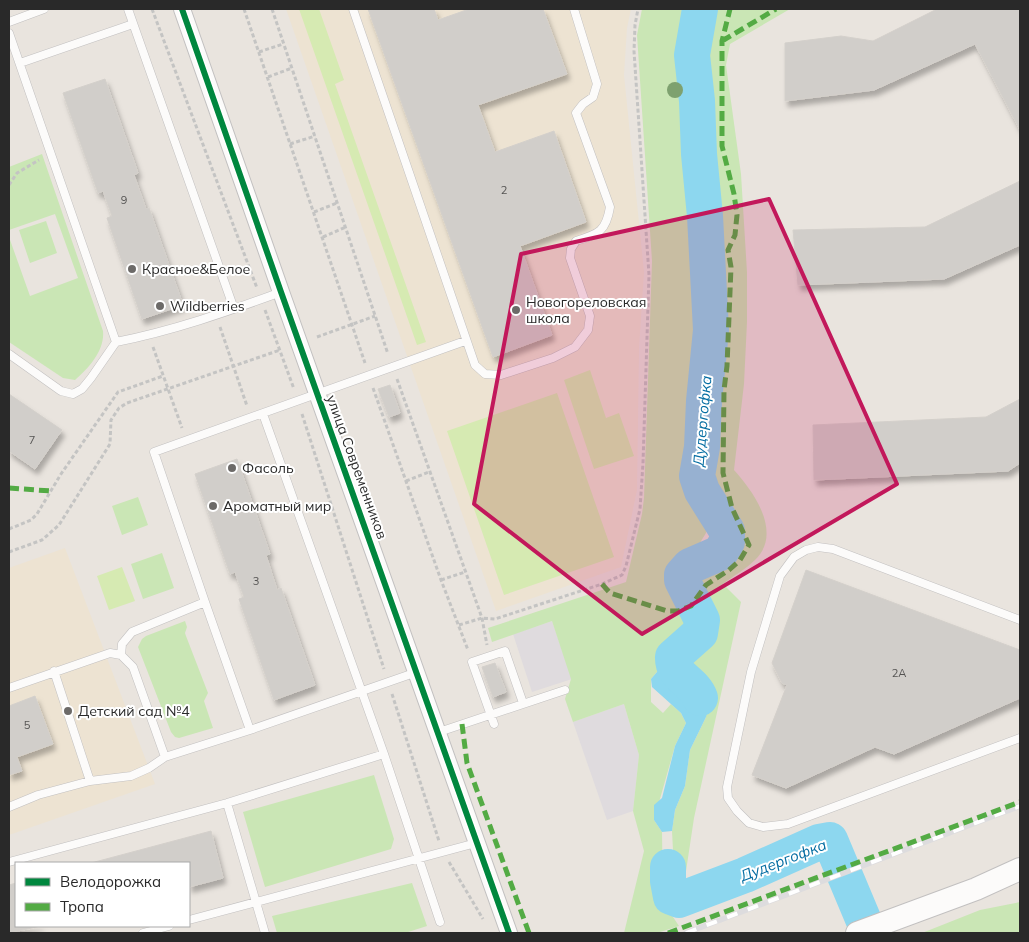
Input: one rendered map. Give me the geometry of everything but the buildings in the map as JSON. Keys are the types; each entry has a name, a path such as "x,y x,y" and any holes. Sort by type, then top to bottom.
{"main road":[{"path":"857,933 976,889 1020,869"},
{"path":"976,889 1020,879"}],"street":[{"name":"улица Современников","path":"182,9 509,933"}],"lane":[{"path":"9,22 44,9"},
{"path":"128,9 234,309"},
{"path":"353,9 465,341 475,365 485,374 501,375 554,358 575,348 588,330 590,316 570,258 571,249 576,241 602,230 608,221 610,207 576,113 583,104 593,97 597,84 574,9"},
{"path":"20,63 133,24"},
{"path":"9,33 116,342"},
{"path":"9,354 61,391 73,394 82,390 116,342 148,335 234,309 281,292"},
{"path":"250,730 204,602 154,452 465,341"},
{"path":"263,414 384,754 440,922"},
{"path":"1020,620 833,548 818,546 794,557 780,576 751,672 727,786 728,798 749,823 763,827 788,824 1020,738"},
{"path":"121,655 122,644 132,632 204,602"},
{"path":"494,724 472,662 506,651 523,703"},
{"path":"9,688 105,654 121,655 133,667 165,757"},
{"path":"54,671 90,781"},
{"path":"9,807 38,795 90,781 131,776 149,768 165,757 250,730 417,672"},
{"path":"438,732 565,690"},
{"path":"536,699 538,708"},
{"path":"9,862 227,803 384,754"},
{"path":"227,803 265,933"},
{"path":"190,920 476,843"},
{"path":"143,933 165,927"}],"path":[{"path":"152,9 298,401 438,841"},
{"path":"244,9 352,325"},
{"path":"272,9 375,316 317,337"},
{"path":"459,625 482,618 495,618 602,584 622,575 626,566 640,509 649,275 634,51 638,9"},
{"path":"259,52 283,44"},
{"path":"268,77 292,68"},
{"path":"290,144 315,136"},
{"path":"9,185 17,173 50,153"},
{"path":"314,212 337,203"},
{"path":"323,237 346,227"},
{"path":"216,314 251,417"},
{"path":"148,335 186,441"},
{"path":"9,552 42,540 59,525 110,444 111,420 119,408 127,403 285,349"},
{"path":"9,529 31,520 37,514 118,392 163,376"},
{"path":"416,430 429,472 482,618 488,646"},
{"path":"390,436 468,650"},
{"path":"406,481 429,472"},
{"path":"441,580 465,572"},
{"path":"448,862 485,922"}],"highlighted area":[{"path":"769,199 897,484 642,634 474,504 521,254"}],"shaded area":[{"name":"Новогореловская школа","path":"286,9 631,9 627,28 624,75 644,272 639,348 637,490 621,567 496,611"},
{"name":"Детский сад №4","path":"65,548 155,784 9,835 9,568"},
{"path":"552,621 572,679 532,692 513,634"},
{"path":"624,704 639,755 633,811 607,820 573,722"}],"green space":[{"path":"299,9 319,9 344,80 335,84 426,342 417,345"},
{"path":"642,9 694,9 689,36 688,72 705,325 692,464 693,479 708,521 706,533 698,546 681,562 678,579 695,619 693,634 651,679 651,702 663,713 671,704 681,713 686,723 675,746 654,820 662,832 663,902 679,926 657,933 624,933 644,851 633,811 639,755 624,704 573,722 565,699 571,679 552,621 492,642 488,628 626,582 644,498 652,261 637,35"},
{"path":"707,9 790,9 730,44 726,65 741,174 747,272 744,384 734,470 757,501 766,525 766,538 763,549 755,560 723,584 741,602 694,818 683,891 675,889 672,831 675,810 685,786 690,750 706,717 704,689 686,673 682,658 705,636 708,620 689,588 689,574 729,551 733,528 703,489 719,305 721,253 701,80 703,29"},
{"path":"42,154 103,331 99,352 86,370 75,380 63,378 9,342 9,237 30,296 78,278 55,214 9,230 9,167"},
{"path":"46,221 57,253 30,263 19,230"},
{"path":"590,370 606,418 619,413 634,456 594,469 564,380"},
{"path":"557,393 614,557 504,595 447,431"},
{"path":"138,497 148,525 122,535 112,506"},
{"path":"162,553 174,588 143,599 131,564"},
{"path":"122,567 135,601 109,610 97,576"},
{"path":"185,621 187,627 185,633 208,693 204,701 213,728 179,738 175,737 171,732 138,647 146,636"},
{"path":"374,775 394,839 391,849 265,887 243,812"},
{"path":"412,883 427,926 405,933 277,933 272,916"},
{"path":"1020,902 1020,933 922,933 980,910"}],"water":[{"path":"682,658 685,670 711,698 706,717 690,750 685,786 675,810 672,831 662,832 654,820 654,805 662,798 675,746 686,723 681,713 652,687 651,679 668,659"}],"waterway":[{"name":"Дудергофка","path":"700,9 692,55 705,216 711,330 704,401 702,447 697,476 702,491 727,531 727,542 720,553 690,566 682,575 682,580 702,620 700,633 673,657 674,664 700,698"},
{"name":"Дудергофка","path":"830,840 837,837"},
{"name":"Дудергофка","path":"668,867 671,897 679,900 745,875 819,842 830,840 869,933"}],"railway":[{"path":"686,933 1020,806"}],"marked path":[{"path":"602,584 610,593 667,611 678,611 691,606 706,585 729,570 740,560 749,545 732,508 723,473 724,390 727,366 731,267 728,250 735,235 737,215 734,194 722,146 722,41 730,9"},
{"path":"722,41 776,9"},
{"path":"9,488 51,491"},
{"path":"462,724 467,763 529,933"},
{"path":"668,933 1020,802"}],"cycle path":[{"path":"182,9 509,933"}],"place":[{"name":"Красное&Белое","path":"132,269"},
{"name":"Wildberries","path":"160,306"},
{"name":"Новогореловская школа","path":"516,310"},
{"name":"Фасоль","path":"232,468"},
{"name":"Ароматный мир","path":"213,506"},
{"name":"Детский сад №4","path":"68,711"}]}
